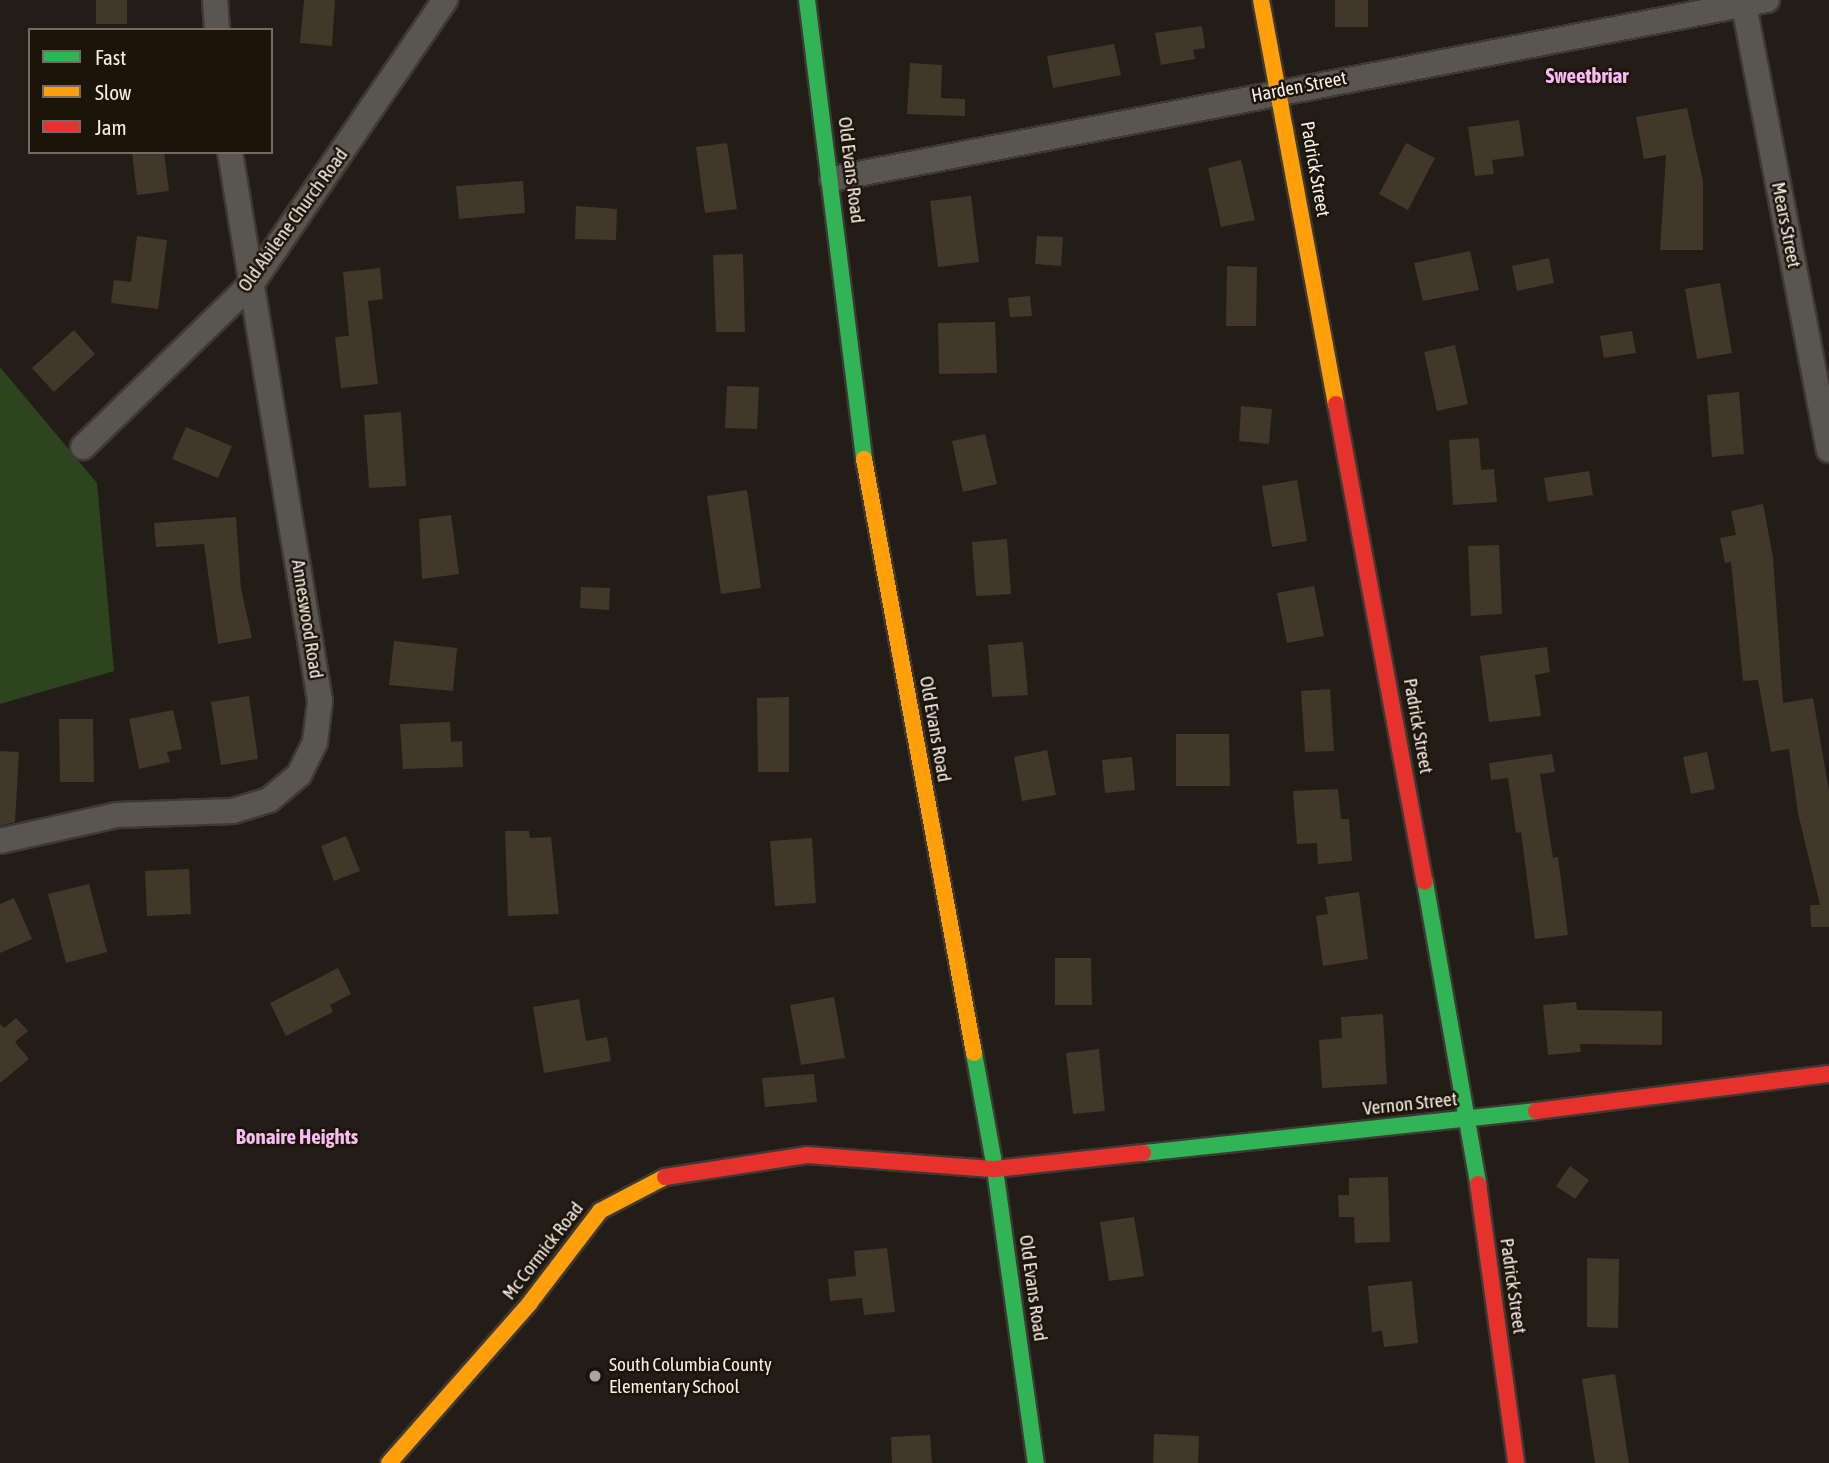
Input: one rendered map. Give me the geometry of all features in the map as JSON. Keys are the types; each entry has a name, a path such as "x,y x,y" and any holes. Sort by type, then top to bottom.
{"street":[{"path":"215,0 217,28"},
{"name":"Old Abilene Church Road","path":"83,447 252,283 445,0"},
{"name":"Old Evans Road","path":"807,0 832,179 860,436 995,1169 1036,1463"},
{"name":"Padrick Street","path":"1261,0 1469,1119 1516,1463"},
{"name":"Harden Street","path":"832,179 1751,1"},
{"name":"Mears Street","path":"1751,1 1829,450"},
{"name":"Anneswood Road","path":"0,841 117,815 233,811 269,800 299,775 315,742 320,701 230,154"},
{"name":"Vernon Street","path":"995,1169 1469,1119 1829,1074"},
{"name":"Mc Cormick Road","path":"389,1463 529,1304 600,1211 659,1178 807,1155 995,1169"}],"green space":[{"path":"0,367 97,483 114,671 0,704"}],"building":[{"path":"96,0 127,0 127,24 96,24"},
{"path":"304,0 335,0 332,46 300,43"},
{"path":"1335,0 1368,0 1368,27 1335,27"},
{"path":"1202,26 1205,48 1193,50 1195,59 1161,65 1155,33"},
{"path":"1114,44 1121,75 1053,88 1047,56"},
{"path":"910,63 942,65 941,98 965,99 965,116 907,114"},
{"path":"1687,108 1703,181 1703,250 1660,250 1666,155 1644,159 1636,117"},
{"path":"1519,120 1524,156 1492,160 1494,174 1475,176 1468,127"},
{"path":"727,143 737,209 705,213 696,147"},
{"path":"1406,143 1435,158 1408,210 1379,194"},
{"path":"132,154 164,154 169,191 137,195"},
{"path":"1241,160 1255,220 1221,227 1208,168"},
{"path":"523,181 525,213 459,219 456,186"},
{"path":"971,196 979,262 938,267 930,201"},
{"path":"576,206 617,209 616,240 575,239"},
{"path":"137,236 167,240 158,309 111,303 114,280 131,282"},
{"path":"1037,236 1063,237 1061,266 1035,264"},
{"path":"1470,251 1479,290 1423,301 1414,263"},
{"path":"743,254 745,332 716,332 713,255"},
{"path":"1549,258 1554,283 1517,291 1512,266"},
{"path":"1227,266 1257,267 1256,326 1226,326"},
{"path":"380,268 383,299 368,301 378,384 341,388 335,337 349,336 343,272"},
{"path":"1720,283 1732,353 1697,359 1685,289"},
{"path":"1030,296 1032,316 1010,317 1008,298"},
{"path":"995,322 997,373 939,374 938,323"},
{"path":"74,330 95,354 54,392 32,368"},
{"path":"1632,331 1636,353 1604,358 1600,336"},
{"path":"1455,345 1468,404 1437,411 1424,352"},
{"path":"727,386 759,387 757,429 725,428"},
{"path":"1739,392 1744,454 1712,457 1707,395"},
{"path":"1241,406 1272,409 1269,444 1239,441"},
{"path":"401,412 406,486 369,488 364,415"},
{"path":"186,427 232,446 218,478 172,459"},
{"path":"985,434 997,484 963,492 952,441"},
{"path":"1479,438 1481,470 1494,469 1497,502 1453,505 1449,440"},
{"path":"1589,471 1593,495 1548,502 1544,478"},
{"path":"1297,480 1307,541 1272,547 1262,486"},
{"path":"747,490 761,588 721,594 707,496"},
{"path":"1763,504 1773,557 1783,703 1813,698 1829,791 1829,927 1811,927 1810,905 1820,905 1798,813 1789,749 1771,752 1758,680 1743,681 1731,562 1725,563 1720,538 1736,535 1731,511"},
{"path":"451,515 459,574 422,579 419,519"},
{"path":"236,517 241,589 252,638 218,644 204,544 156,547 154,523"},
{"path":"1007,539 1011,594 976,596 972,542"},
{"path":"1499,545 1502,614 1471,616 1468,546"},
{"path":"1314,586 1324,636 1287,643 1277,593"},
{"path":"581,587 610,588 609,610 580,608"},
{"path":"394,641 457,648 453,691 389,685"},
{"path":"1023,642 1028,695 992,697 988,645"},
{"path":"1547,647 1550,672 1535,675 1541,716 1489,722 1480,656"},
{"path":"1330,689 1334,751 1305,752 1301,691"},
{"path":"249,696 258,759 221,765 211,702"},
{"path":"789,697 789,772 758,772 757,698"},
{"path":"173,710 182,749 167,752 170,762 139,769 129,719"},
{"path":"59,719 93,719 94,782 60,782"},
{"path":"450,722 451,742 462,741 463,767 403,769 400,724"},
{"path":"1176,734 1229,734 1230,786 1176,786"},
{"path":"1047,750 1056,795 1022,801 1014,757"},
{"path":"0,751 19,752 15,822 0,826"},
{"path":"1707,752 1715,789 1691,794 1683,757"},
{"path":"1552,754 1555,772 1540,774 1553,858 1558,857 1568,935 1535,939 1521,832 1516,833 1508,778 1491,780 1489,763"},
{"path":"1132,757 1135,790 1105,793 1102,760"},
{"path":"1338,789 1341,819 1349,819 1352,861 1318,864 1317,843 1297,844 1293,791"},
{"path":"505,831 529,831 530,838 551,837 559,914 508,916"},
{"path":"346,836 360,871 334,881 321,846"},
{"path":"812,838 816,903 775,906 770,841"},
{"path":"189,869 191,914 147,916 145,871"},
{"path":"89,884 107,952 66,963 48,894"},
{"path":"1359,892 1368,959 1323,966 1316,916 1328,914 1325,897"},
{"path":"14,898 32,939 0,953 0,904"},
{"path":"1055,958 1091,958 1092,1005 1055,1005"},
{"path":"338,968 351,994 330,1005 333,1012 286,1036 270,1003"},
{"path":"834,997 845,1058 801,1065 790,1005"},
{"path":"579,999 586,1041 607,1037 611,1061 544,1073 533,1007"},
{"path":"1576,1002 1577,1010 1662,1011 1662,1045 1580,1044 1581,1052 1548,1055 1543,1005"},
{"path":"1383,1014 1387,1084 1322,1088 1319,1040 1342,1038 1341,1017"},
{"path":"16,1018 28,1031 15,1042 29,1059 0,1083 0,1024 4,1028"},
{"path":"1099,1049 1105,1111 1073,1114 1066,1053"},
{"path":"814,1074 817,1102 765,1107 762,1078"},
{"path":"1570,1166 1589,1180 1575,1199 1556,1186"},
{"path":"1388,1177 1390,1242 1355,1243 1354,1217 1339,1217 1338,1195 1349,1195 1349,1178"},
{"path":"1134,1217 1144,1276 1109,1281 1100,1222"},
{"path":"887,1248 895,1312 864,1315 862,1298 830,1301 828,1279 856,1276 854,1251"},
{"path":"1587,1258 1619,1259 1618,1328 1587,1327"},
{"path":"1412,1281 1418,1343 1384,1347 1382,1331 1372,1332 1368,1286"},
{"path":"1615,1374 1629,1463 1595,1463 1582,1379"},
{"path":"1154,1434 1199,1436 1198,1463 1153,1463"},
{"path":"930,1435 932,1463 892,1463 891,1437"}],"traffic: fast":[{"path":"807,0 864,459"},
{"path":"1425,882 1478,1184"},
{"path":"974,1053 995,1169 1036,1463"},
{"path":"1143,1153 1536,1111"}],"traffic: slow":[{"path":"1261,0 1336,404"},
{"path":"864,459 974,1053"},
{"path":"389,1463 529,1304 600,1211 665,1177"}],"traffic: jam":[{"path":"1336,404 1425,882"},
{"path":"1536,1111 1829,1074"},
{"path":"665,1177 807,1155 995,1169 1143,1153"},
{"path":"1478,1184 1516,1463"}],"place":[{"name":"South Columbia County Elementary School","path":"595,1376"}],"district":[{"name":"Sweetbriar","path":"1587,75"},
{"name":"Bonaire Heights","path":"297,1136"}]}
